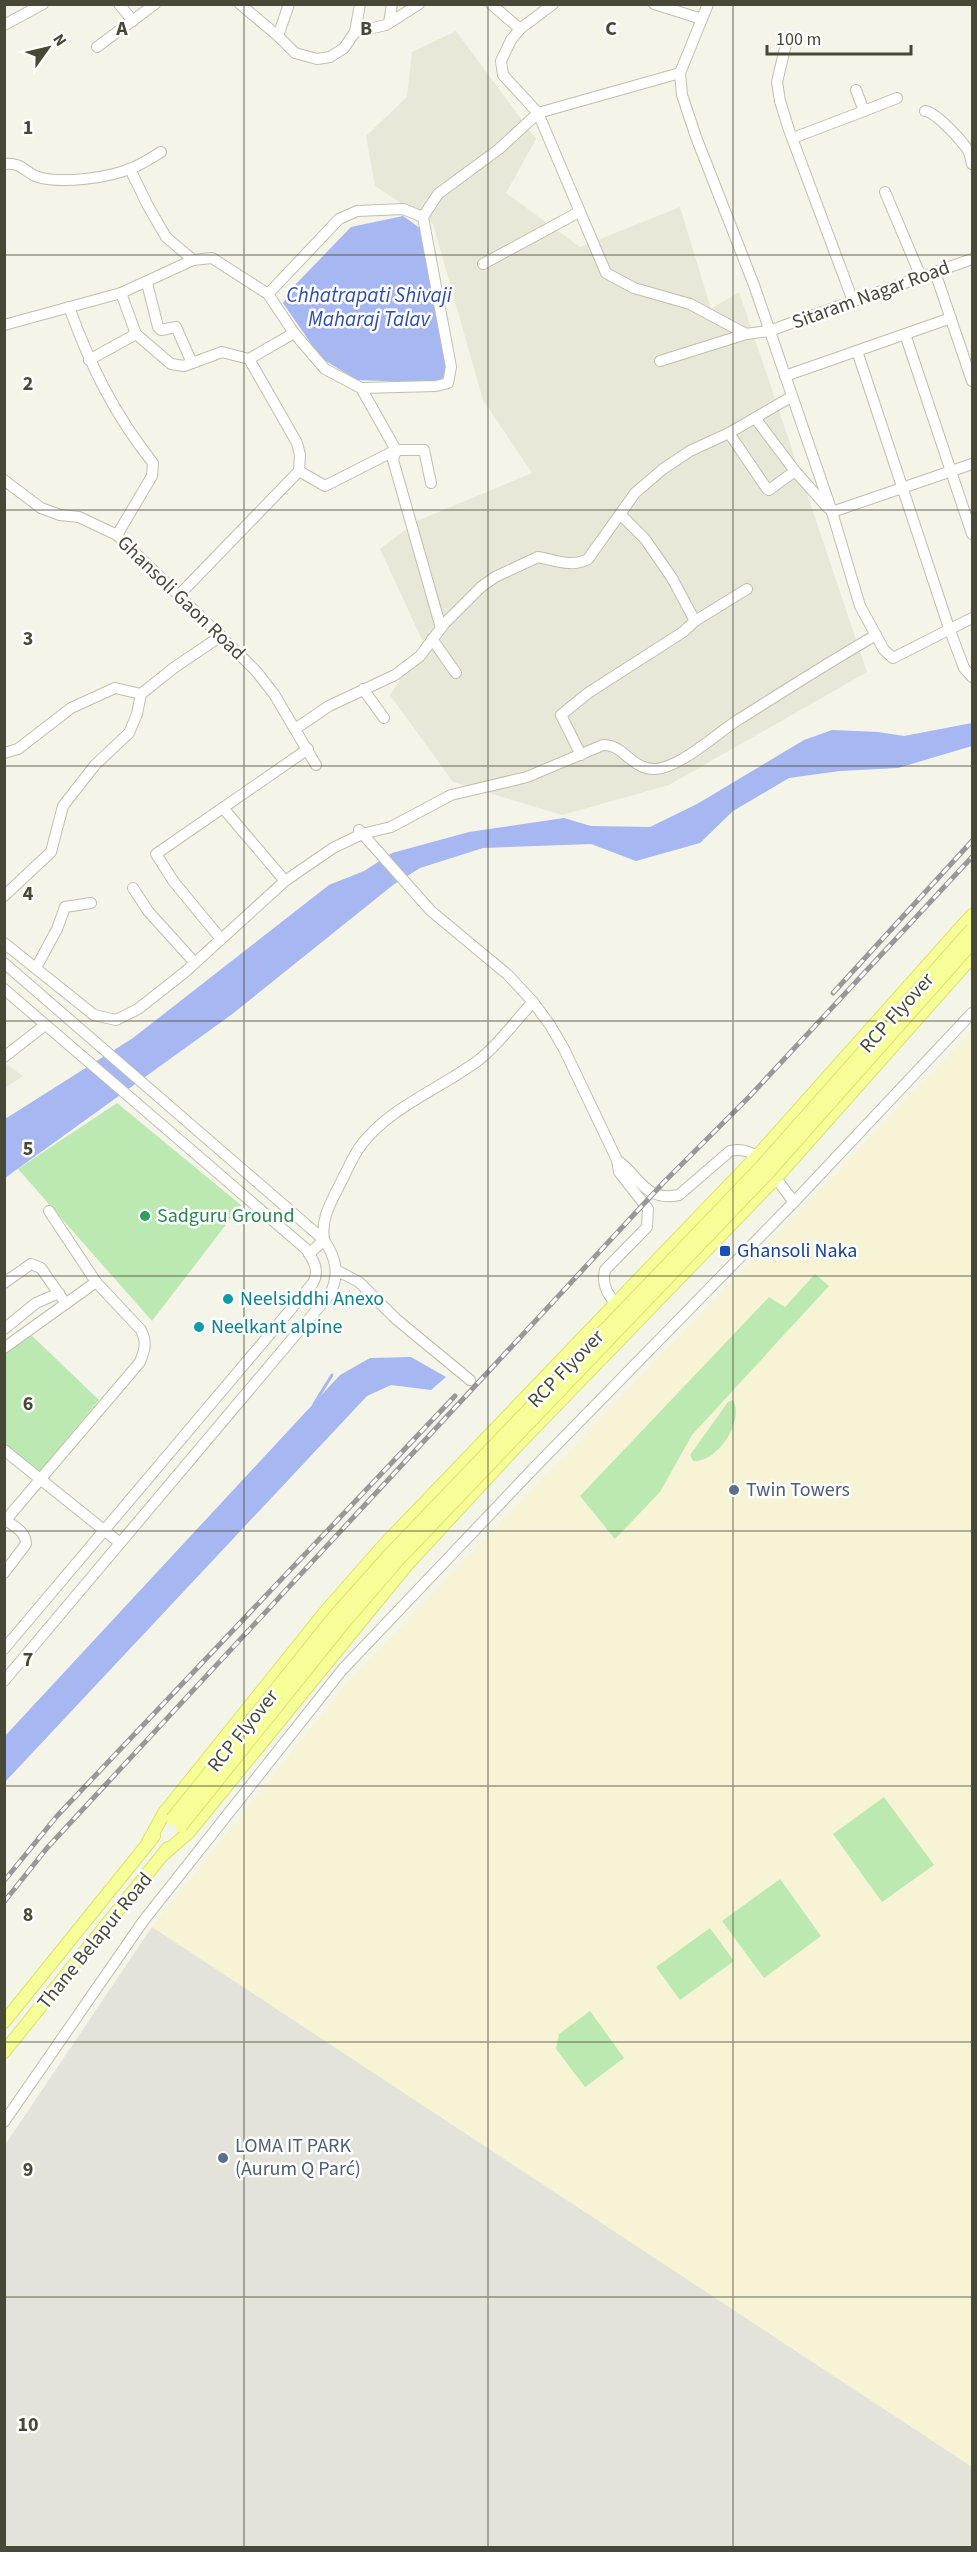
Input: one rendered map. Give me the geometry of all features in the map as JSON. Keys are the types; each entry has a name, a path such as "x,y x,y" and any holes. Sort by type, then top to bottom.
{"main road":[{"path":"148,1842 164,1813 325,1612 383,1546 757,1156 972,915"},
{"name":"RCP Flyover","path":"176,1823 333,1618 384,1561 761,1167 972,929"},
{"name":"RCP Flyover","path":"176,1823 398,1560 767,1174 972,943"},
{"path":"164,1854 189,1832 406,1566 635,1323 776,1178 972,957"},
{"name":"Thane Belapur Road","path":"4,2022 148,1842 176,1823"},
{"name":"Thane Belapur Road","path":"4,2052 164,1854 176,1823"}],"street":[{"path":"4,25 43,4"},
{"path":"119,4 133,21"},
{"path":"97,47 155,4"},
{"path":"240,4 295,53 317,59 330,57 344,48 355,32 360,4"},
{"path":"278,36 289,4"},
{"path":"389,23 392,4"},
{"path":"355,32 389,23 419,4"},
{"path":"491,4 520,29"},
{"path":"553,4 520,29 511,40 501,61 503,75 538,113 606,273 634,288 690,304 747,334"},
{"path":"654,4 702,20"},
{"path":"708,4 680,72 682,95 785,376 832,512 860,606 884,651 893,658 972,618"},
{"path":"786,44 777,82 793,138 853,301"},
{"path":"4,325 121,293 194,260 212,258 268,294 294,333 325,369 362,388 436,386 448,383 451,367 423,217 438,194 498,149 538,113 680,72"},
{"path":"856,90 864,111"},
{"path":"793,138 897,98"},
{"path":"925,111 930,112 944,123 968,150 972,164"},
{"path":"4,164 19,165 36,177 60,180 96,178 130,169 161,153"},
{"path":"130,169 166,237 194,260"},
{"path":"885,192 921,277"},
{"path":"268,294 339,219 357,212 403,209 423,217"},
{"path":"483,264 579,212"},
{"name":"Sitaram Nagar Road","path":"660,361 747,334 769,331 972,259"},
{"path":"935,272 972,381"},
{"path":"147,283 158,327 161,330 176,327 192,363"},
{"path":"121,293 136,334 171,364 184,366 222,352 249,359 294,333"},
{"path":"69,307 89,360 129,433 153,463 152,476 117,535"},
{"path":"785,376 951,318"},
{"path":"89,360 136,334"},
{"path":"906,334 972,534"},
{"path":"856,351 949,628 964,668 972,677"},
{"path":"180,594 299,471 300,455 297,443 249,359"},
{"path":"362,388 394,455 441,628"},
{"path":"295,729 363,689 395,675 420,656 441,628 481,587 495,577 538,556 566,564 580,564 588,559 635,493 663,469 690,451 729,433 791,397"},
{"path":"754,418 795,471 832,512"},
{"path":"729,433 767,489 769,490 795,471"},
{"path":"299,471 325,486 394,455 424,450 431,483"},
{"path":"832,512 972,464"},
{"name":"Ghansoli Gaon Road","path":"4,480 41,508 60,515 79,517 117,535 180,594 256,671 274,694 316,765"},
{"path":"620,513 645,539 672,578 695,621"},
{"path":"581,755 561,716 588,693 747,589"},
{"path":"4,943 94,1015 116,1020 138,1008 195,963 285,881 316,858 360,832 391,827 451,795 527,777 596,747 609,745 639,766 656,769 678,761 737,721 876,635"},
{"path":"4,896 51,852 63,806 95,765 129,733 137,714 141,694 175,667 221,636"},
{"path":"432,639 456,673"},
{"path":"4,753 18,749 71,708 115,688 141,694"},
{"path":"363,689 384,718"},
{"path":"221,939 174,882 156,854 308,749"},
{"path":"223,808 285,881"},
{"path":"360,832 431,911 508,975 550,1025 564,1049 617,1160 619,1172 648,1209 647,1227 605,1270 603,1279 605,1289 635,1323"},
{"path":"133,888 148,911 195,963"},
{"path":"36,968 66,907 91,903"},
{"path":"4,963 324,1240 335,1260 336,1270 336,1282 330,1294 4,1681"},
{"path":"4,989 309,1254 316,1272 314,1283 4,1649"},
{"path":"309,1254 324,1240 323,1220 354,1158 370,1135 392,1115 460,1074 482,1057 532,1002"},
{"path":"4,2122 144,1920 342,1670 525,1477 794,1202 972,1012"},
{"path":"4,1057 45,1025"},
{"path":"62,1039 76,1025"},
{"path":"4,1050 20,1039"},
{"path":"617,1160 627,1167 638,1182 650,1192 668,1197 679,1195 729,1151 740,1149 757,1156 794,1202"},
{"path":"4,1572 27,1540 23,1533 5,1521 140,1362 146,1348 146,1339 141,1330 96,1282 49,1211"},
{"path":"4,1283 31,1264 36,1264 66,1304"},
{"path":"336,1270 359,1282 396,1319 470,1380"},
{"path":"4,1348 96,1282"},
{"path":"4,1329 36,1303 59,1293"},
{"path":"4,1450 120,1543"}],"shaded area":[{"path":"456,31 536,139 506,193 580,247 680,207 711,309 739,292 867,672 669,785 562,815 453,782 390,695 424,644 380,549 417,521 532,473 483,400 433,224 375,186 366,136 407,97 412,52"},
{"path":"972,1031 972,2467 152,1927 350,1680"},
{"path":"5,1063 23,1076 5,1088"},
{"path":"152,1927 972,2467 972,2547 5,2547 5,2145"}],"green space":[{"name":"Sadguru Ground","path":"117,1103 241,1205 152,1321 18,1169"},
{"path":"815,1274 829,1286 692,1435 660,1492 615,1539 580,1496 769,1297 785,1307"},
{"path":"27,1331 99,1400 39,1473 5,1445 4,1347"},
{"path":"733,1400 736,1409 735,1419 726,1439 711,1455 702,1460 693,1461 690,1455 728,1402"},
{"path":"884,1797 934,1865 882,1902 833,1834"},
{"path":"780,1879 821,1936 764,1978 722,1921"},
{"path":"710,1928 734,1961 680,2000 656,1967"},
{"path":"590,2011 624,2058 585,2087 556,2049 559,2034"}],"water":[{"name":"Chhatrapati Shivaji Maharaj Talav","path":"403,216 424,231 447,373 446,380 440,383 357,380 321,358 283,303 295,285 351,227"},
{"path":"972,723 972,746 898,768 840,771 789,778 733,811 700,843 636,861 591,844 483,848 420,868 393,885 231,1015 5,1178 5,1119 133,1038 329,885 364,871 392,853 469,832 564,818 591,826 650,827 697,804 804,740 832,730 878,732 904,736"},
{"path":"411,1357 446,1377 431,1390 391,1385 367,1396 5,1782 5,1736 340,1375 370,1358"}],"waterway":[{"path":"314,1404 332,1375"}],"railway":[{"path":"833,993 972,841"},
{"path":"4,1902 47,1848 665,1181 749,1097 972,857"},
{"path":"4,1881 57,1816 455,1396"}],"place":[{"name":"Sadguru Ground","path":"145,1216"},
{"name":"Ghansoli Naka","path":"725,1251"},
{"name":"Neelsiddhi Anexo","path":"228,1299"},
{"name":"Neelkant alpine","path":"199,1327"},
{"name":"Twin Towers","path":"734,1490"},
{"name":"LOMA IT PARK (Aurum Q Parć)","path":"223,2158"}]}
